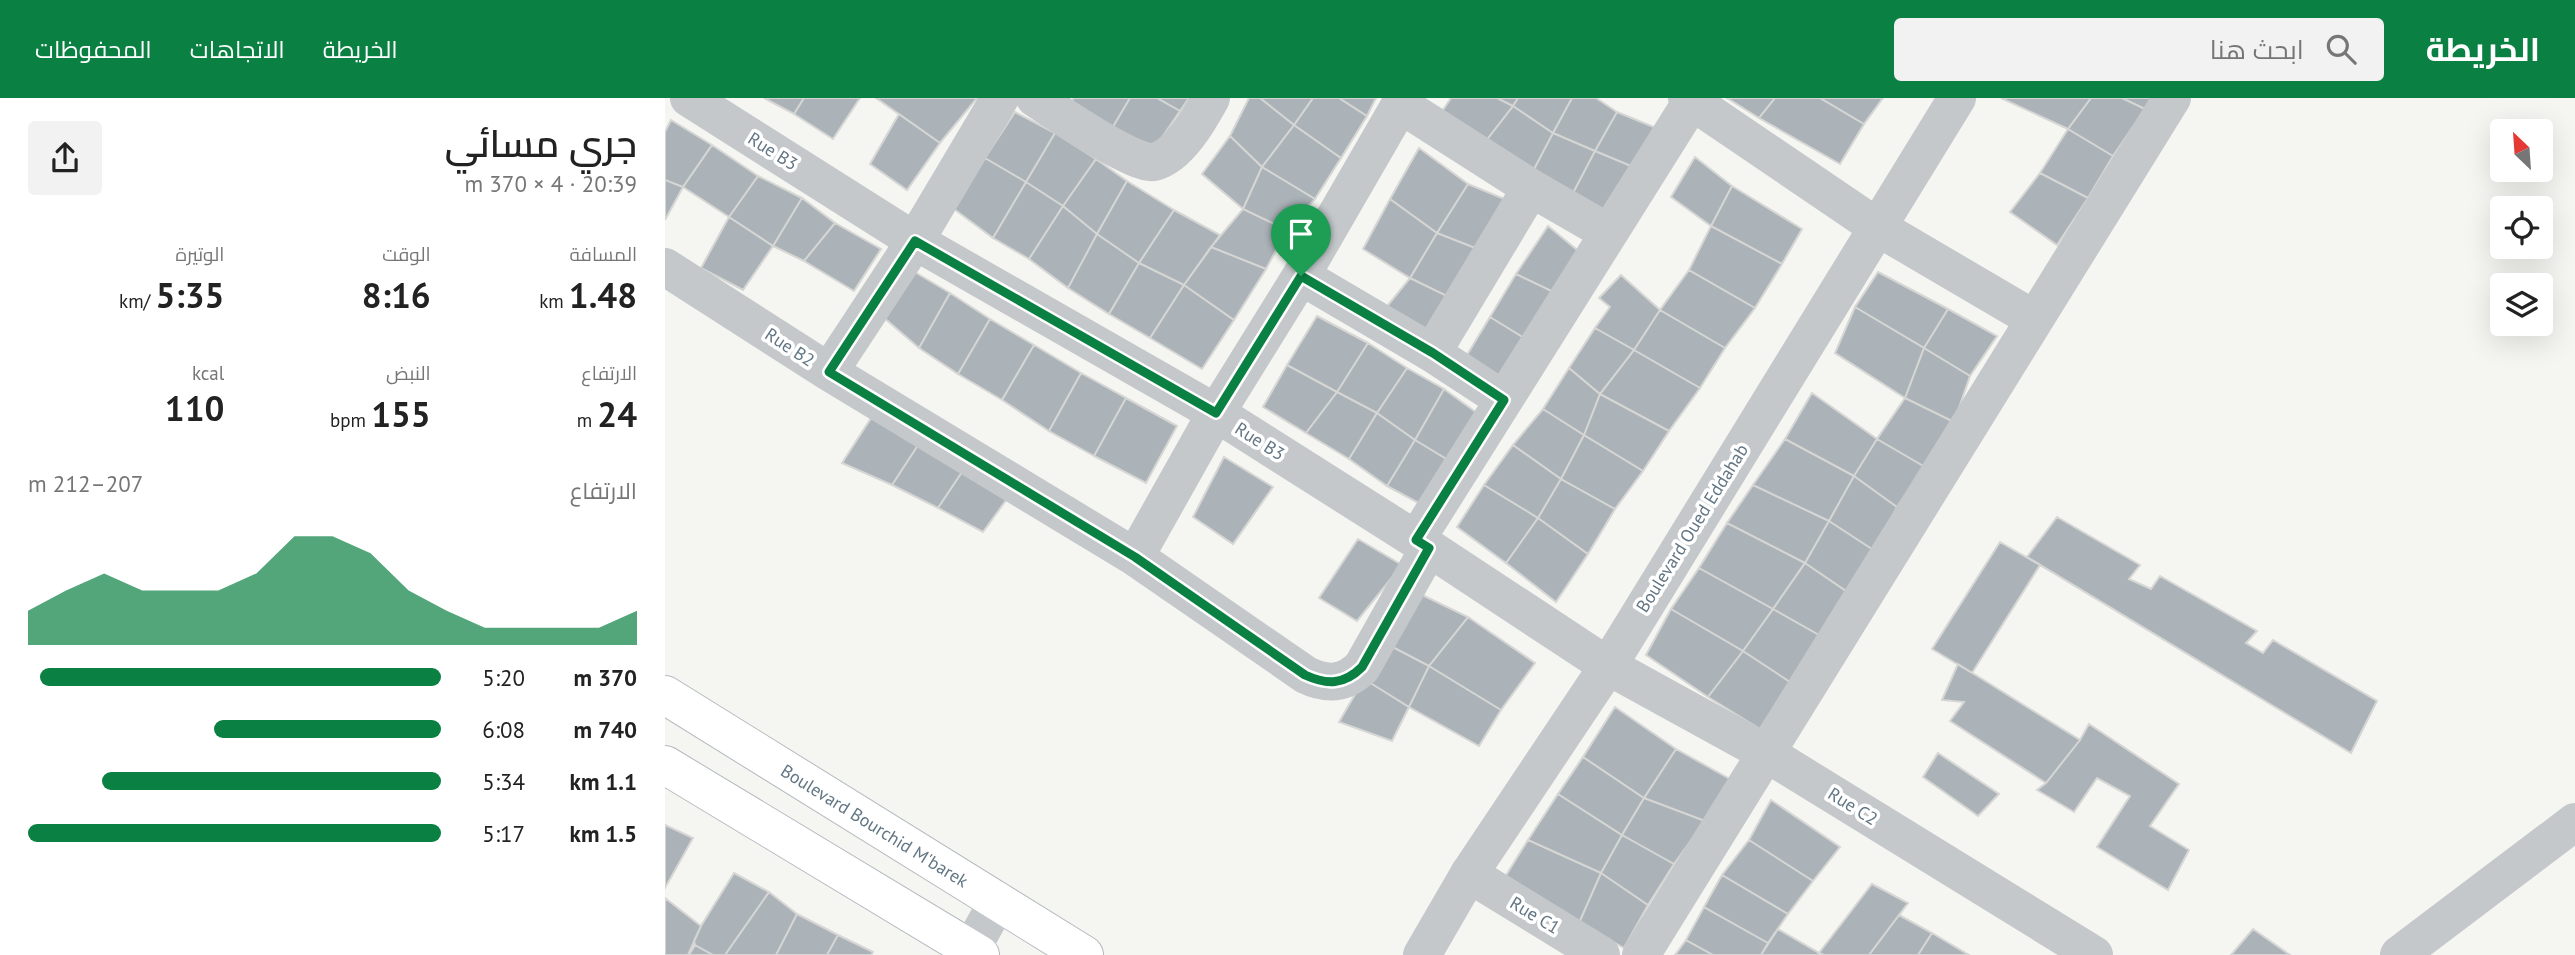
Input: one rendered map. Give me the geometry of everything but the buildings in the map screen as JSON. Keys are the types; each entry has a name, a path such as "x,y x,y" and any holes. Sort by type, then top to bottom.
{"main road":[{"name":"Boulevard Bourchid M'barek","path":"665,695 1084,955"},
{"path":"665,765 974,953"}],"street":[{"name":"Rue B3","path":"689,98 915,241 1216,413 1423,544 1608,666"},
{"path":"829,372 915,241 1000,98"},
{"path":"1035,98 1132,158 1151,163 1162,158 1187,136 1211,98"},
{"name":"Boulevard Oued Eddahab","path":"1422,955 1469,874 1608,666 1957,98"},
{"path":"1640,955 2172,98"},
{"path":"1423,544 1504,400 1690,100 1877,227 2034,319"},
{"path":"1135,557 1216,413 1301,276 1403,101 1531,188 1609,233"},
{"path":"1433,353 1531,188"},
{"name":"Rue B2","path":"665,267 829,372 1135,557 1305,675 1320,682 1331,683 1352,677 1362,667 1423,544"},
{"path":"1301,276 1433,353 1504,400"},
{"name":"Rue C2","path":"1608,666 1766,753 2094,955"},
{"path":"2399,955 2575,822"},
{"name":"Rue C1","path":"1469,874 1601,955"},
{"path":"974,953 998,901"}],"route":[{"path":"915,241 1216,413 1301,276 1433,353 1504,400 1416,540 1429,548 1362,667 1352,677 1331,683 1320,682 1305,675 1135,557 829,372 915,241"}]}
